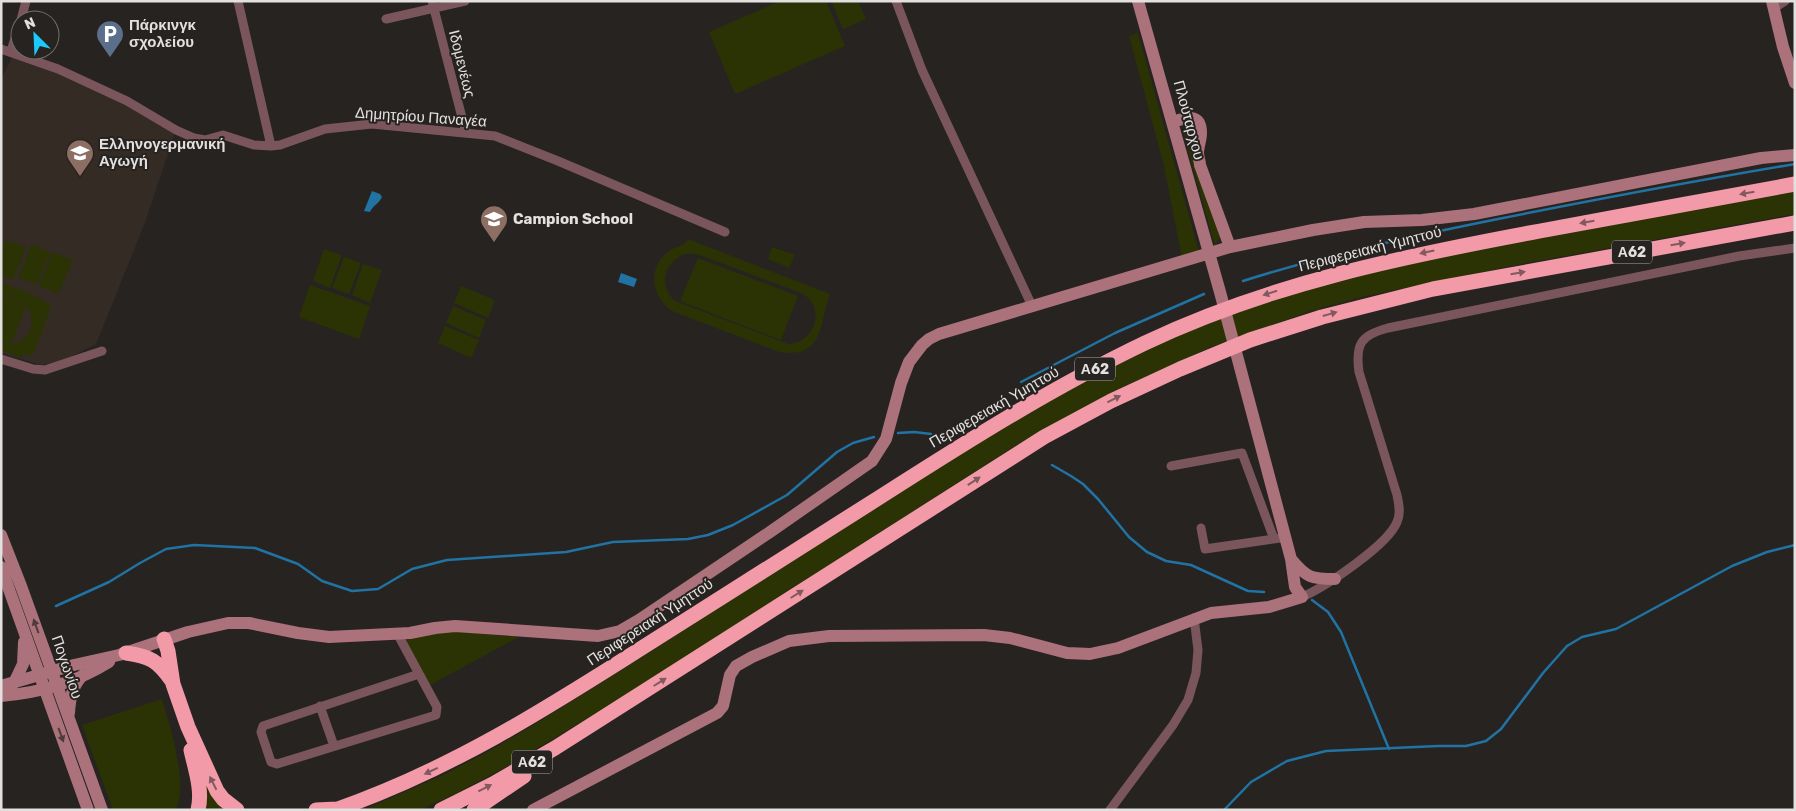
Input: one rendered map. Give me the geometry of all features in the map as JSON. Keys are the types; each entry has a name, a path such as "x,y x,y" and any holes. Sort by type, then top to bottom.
{"highway":[{"name":"Περιφερειακή Υμηττού","path":"316,810 336,809 402,784 483,745 591,680 941,457 1001,421 1106,363 1195,321 1267,294 1306,282 1409,256 1795,184"},
{"name":"Α62","path":"441,810 524,766 618,708 1044,437 1128,392 1215,354 1322,316 1405,295 1795,223"},
{"path":"161,640 159,658 170,678 188,727 217,791 223,799 237,810"},
{"path":"123,654 152,659 170,678"},
{"path":"474,810 576,742 618,708"},
{"path":"188,727 199,786 198,810"}],"street":[{"path":"238,1 271,146"},
{"path":"386,19 433,5 465,1"},
{"path":"896,1 922,70 1032,306"},
{"name":"Πλούταρχου","path":"1138,1 1220,292 1280,538 1297,573"},
{"path":"1785,1 1773,5 1795,82"},
{"name":"Ιδομενέως","path":"433,5 466,133"},
{"name":"Δημητρίου Παναγέα","path":"34,60 128,101 185,134 205,140 223,135 254,145 271,146 280,145 325,129 372,124 495,136 725,232"},
{"path":"1173,122 1186,118 1196,119 1199,122 1201,134 1198,152 1200,165 1230,247"},
{"path":"1,686 52,671 123,654 161,640 210,626 237,622 319,636 410,633 455,626 598,636 610,634 625,628 770,532 872,461 886,439 901,383 909,362 928,339 939,334 1230,247 1364,222 1422,220 1474,214 1761,158 1795,155"},
{"path":"533,810 717,713 723,706 730,675 736,666 789,641 829,636 984,635 1010,638 1067,653 1090,654 1118,648 1211,613 1277,605 1302,597 1335,579 1352,567 1391,532 1397,523 1399,514 1397,495 1359,372 1358,350 1364,338 1388,328 1739,256 1795,248"},
{"path":"1,359 33,369 45,370 102,351"},
{"path":"1171,466 1242,453 1280,538 1205,549 1201,528"},
{"name":"Πογωνίου","path":"1,535 52,671 51,687 88,810"},
{"name":"Πογωνίου","path":"1,567 40,675 51,687 70,723 102,810"},
{"path":"1297,573 1320,579 1335,579"},
{"path":"1297,573 1296,587 1302,597"},
{"path":"1277,605 1286,596 1297,573"},
{"path":"1110,810 1173,725 1188,700 1196,673 1198,650 1194,618"},
{"path":"14,683 21,670 24,657 21,622"},
{"path":"397,633 437,707 436,715 277,764 270,760 261,732 263,726 419,674"},
{"path":"1,696 22,694 51,687 83,675 123,654"},
{"path":"70,723 70,700 76,683 83,675"},
{"path":"320,706 334,746"}],"shaded area":[{"name":"Ελληνογερμανική Αγωγή","path":"11,60 35,60 58,69 176,130 144,225 96,344 62,361 41,365 1,353 1,79"}],"green space":[{"path":"780,1 826,1 845,46 735,94 709,32"},
{"path":"831,1 858,1 866,19 843,29"},
{"path":"1138,33 1199,252 1182,258 1164,166 1129,36"},
{"path":"1183,132 1190,133 1194,139 1220,236 1215,246"},
{"path":"1795,190 1795,214 1521,264 1362,297 1311,311 1211,347 1114,391 1021,442 608,706 504,768 420,810 363,810 443,775 493,749 641,658 915,480 1103,370 1201,325 1304,289 1410,262"},
{"path":"688,239 830,294 818,336 812,344 805,350 794,353 779,352 672,311 665,305 656,290 655,273 657,265 671,249 686,242","holes":["685,254 695,254 803,294 810,300 814,308 814,324 811,331 805,338 788,344 675,301 666,288 665,282 668,268"]},
{"path":"6,240 26,247 13,280 1,275 1,249"},
{"path":"32,244 50,252 37,285 18,277"},
{"path":"772,247 795,255 789,268 768,259"},
{"path":"324,249 342,255 330,288 313,281"},
{"path":"52,252 73,260 58,294 39,286"},
{"path":"344,257 361,263 349,294 332,288"},
{"path":"698,258 798,296 781,340 680,301"},
{"path":"363,264 382,270 370,303 352,295"},
{"path":"1,282 31,294 51,305 32,356 23,353 22,358 1,350 1,343 9,344 1,341 1,295 26,304 1,293","holes":["26,305 32,320 31,327 23,339 11,344"]},
{"path":"310,285 370,306 359,339 299,317"},
{"path":"461,286 495,300 488,318 454,303"},
{"path":"453,306 486,320 479,338 446,323"},
{"path":"445,326 479,340 471,358 438,343"},
{"path":"441,630 519,637 428,686 405,643 406,640"},
{"path":"162,699 177,755 179,772 179,800 175,810 113,810 82,725"},
{"path":"205,777 228,810 201,810"}],"water":[{"path":"372,191 380,194 382,197 370,212 364,211"},
{"path":"621,273 637,279 634,287 618,282"}],"waterway":[{"path":"1243,281 1367,247 1430,233 1606,198 1795,164"},
{"path":"1021,382 1115,333 1204,294"},
{"path":"898,433 931,434"},
{"path":"56,606 109,582 166,549 194,545 255,548 298,564 322,581 352,591 378,589 412,569 447,560 566,552 613,542 688,539 708,535 733,525 787,495 837,452 853,443 874,437"},
{"path":"1052,465 1083,484 1129,537 1147,552 1166,561 1191,565 1248,591 1264,592"},
{"path":"1224,810 1251,782 1287,761 1326,751 1466,746 1486,741 1501,729 1543,673 1567,646 1582,637 1616,629 1732,566 1767,552 1795,545"},
{"path":"1312,600 1328,612 1341,632 1389,749"}],"place":[{"name":"Πάρκινγκ σχολείου","path":"110,58"},
{"name":"Ελληνογερμανική Αγωγή","path":"80,177"},
{"name":"Campion School","path":"494,243"}]}
